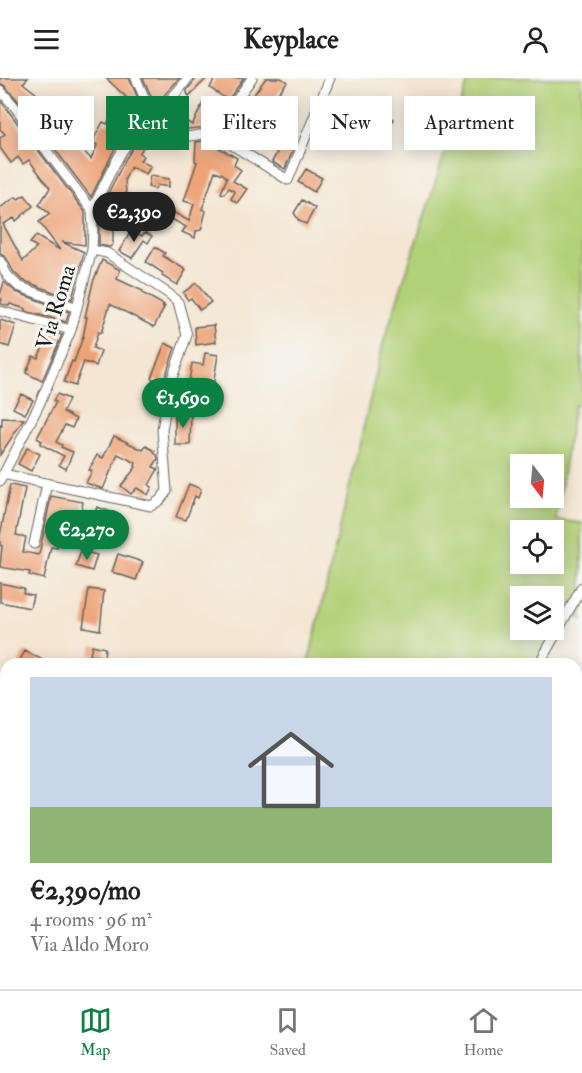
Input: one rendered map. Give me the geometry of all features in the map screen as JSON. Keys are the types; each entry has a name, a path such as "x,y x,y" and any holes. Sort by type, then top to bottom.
{"street":[{"path":"136,78 144,96"},
{"path":"175,96 188,78"},
{"path":"239,96 252,78"},
{"path":"240,150 288,180 330,78"},
{"path":"0,90 92,210 125,150"},
{"name":"Via Roma","path":"2,478 43,397 71,330 92,250 92,210"},
{"path":"2,478 47,484 151,506 160,500 167,490 162,430 169,387 187,335 184,321 178,302 169,294 107,253 92,250"},
{"path":"0,261 18,286 77,308"},
{"path":"0,310 71,330"},
{"path":"34,544 47,484"},
{"path":"542,658 582,587"}],"green space":[{"path":"469,78 582,78 582,406 574,405 564,469 564,454 510,454 510,508 558,508 556,520 510,520 510,574 564,574 564,521 582,523 582,620 567,613 564,618 564,586 510,586 510,640 552,640 542,658 309,658 383,344 446,150 535,150 535,96 463,96"}],"building":[{"path":"0,78 28,78 23,83 38,95 18,96 18,101 0,83"},
{"path":"106,78 129,78 137,96 125,96"},
{"path":"143,78 180,78 163,96 151,96"},
{"path":"197,78 207,78 189,96 187,90"},
{"path":"215,78 244,78 231,96 222,96 210,88"},
{"path":"266,78 281,78 287,82 276,96 253,96"},
{"path":"0,100 18,124 18,150 38,150 85,212 85,245 62,242 84,252 72,299 22,280 13,271 6,257 0,254 0,208 16,197 18,199 25,195 33,206 16,221 14,218 3,224 23,261 37,247 30,243 36,236 60,250 39,222 50,214 39,205 50,188 29,160 23,164 18,157 11,163 0,148 0,138 5,134 0,129"},
{"path":"201,107 201,128 189,129 189,123 192,125"},
{"path":"103,122 106,124 106,150 114,150 91,197 56,150 83,150 91,159 97,145 94,143 94,138"},
{"path":"201,141 201,150 223,150 237,158 234,165 241,170 233,181 247,189 237,203 231,199 235,192 229,188 224,194 221,193 227,178 215,171 202,209 206,211 201,230 196,231 195,238 182,232 186,227 170,218 173,212 189,221 194,204 184,201 197,162 195,161 196,142"},
{"path":"131,150 142,150 140,153 143,156 140,161 151,166 146,174 131,167 125,179 126,193 129,195 121,208 132,216 125,228 113,222 113,244 110,247 99,245 99,211"},
{"path":"278,150 293,150 285,169 272,162"},
{"path":"306,169 322,178 314,192 298,182"},
{"path":"150,176 169,179 169,187 157,185 155,189 148,187"},
{"path":"302,200 315,208 306,224 299,221 294,213"},
{"path":"132,230 142,236 145,232 152,236 148,243 144,240 132,258 119,251"},
{"path":"155,247 165,253 163,256 186,270 177,285 146,262"},
{"path":"102,260 120,270 117,279 143,291 142,293 164,305 162,308 165,306 154,327 110,304 101,333 98,332 93,348 101,351 96,366 84,362 75,386 64,382 83,337 93,282"},
{"path":"4,282 16,292 69,312 66,322 25,311 26,309 10,304 9,306 1,304 0,295"},
{"path":"196,283 211,302 200,310 191,298 188,300 183,293"},
{"path":"0,320 16,325 9,347 0,344"},
{"path":"214,325 216,342 196,345 195,327"},
{"path":"46,330 62,335 42,381 26,373 33,356 38,358 49,334 45,333"},
{"path":"165,343 175,348 163,383 151,378"},
{"path":"205,353 218,355 211,398 191,394 190,401 181,399 183,392 187,393 192,363 203,365"},
{"path":"21,394 33,400 25,414 13,408"},
{"path":"57,394 69,399 63,412 76,419 72,428 65,425 56,442 73,452 66,469 59,465 64,456 40,444 42,441 37,438 56,402 53,401"},
{"path":"175,414 191,414 190,445 175,445"},
{"path":"2,418 24,419 0,455 0,425 2,426"},
{"path":"114,436 143,450 146,446 155,451 158,459 153,467 158,469 149,485 152,487 148,495 137,488 131,494 121,486 136,467 136,463 118,454 103,489 86,483 92,471 89,470 97,455 103,458"},
{"path":"27,448 40,454 31,471 18,464"},
{"path":"189,484 201,489 198,498 195,496 186,520 176,517"},
{"path":"10,485 25,488 16,535 26,537 23,552 39,555 51,496 83,502 80,518 64,515 57,548 51,547 44,579 29,575 30,572 0,567 2,546 0,536"},
{"path":"97,507 117,514 113,528 106,526 105,529 91,524"},
{"path":"81,551 97,555 92,571 76,566"},
{"path":"118,554 143,562 136,580 112,572"},
{"path":"0,583 24,588 23,593 33,595 30,608 0,602"},
{"path":"89,589 104,591 100,630 83,627"},
{"path":"92,645 105,648 104,657 90,655"},
{"path":"25,651 39,658 21,658"}]}
